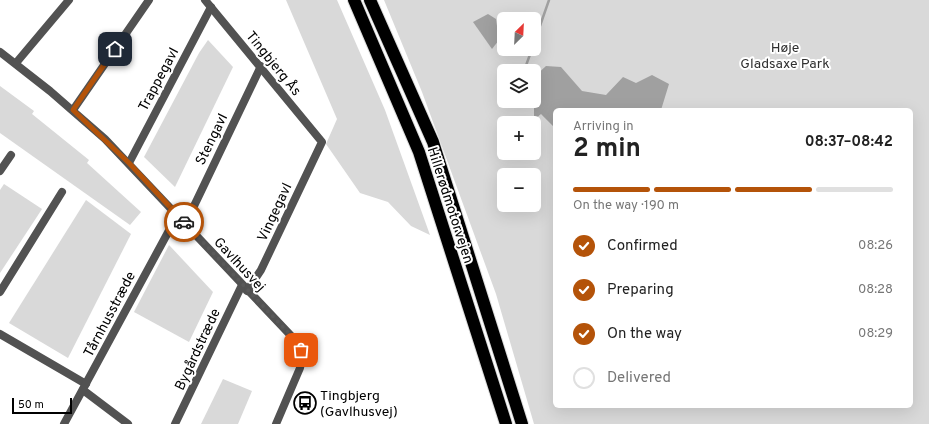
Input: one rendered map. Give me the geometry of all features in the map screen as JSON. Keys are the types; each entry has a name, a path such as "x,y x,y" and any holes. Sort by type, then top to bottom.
{"highway":[{"name":"Hillerødmotorvejen","path":"354,0 419,152 506,424"},
{"name":"Hillerødmotorvejen","path":"370,0 433,142 522,424"}],"street":[{"path":"16,63 69,0"},
{"path":"73,110 149,0"},
{"name":"Tingbjerg Ås","path":"205,0 261,66 322,142"},
{"name":"Trappegavl","path":"129,163 211,7"},
{"name":"Gavlhusvej","path":"0,52 16,63 73,110 129,163 244,288 296,341 301,350 302,358 300,368 276,424"},
{"name":"Stengavl","path":"180,219 194,206 261,66"},
{"name":"Vingegavl","path":"244,288 262,270 322,142"},
{"path":"0,171 11,155"},
{"path":"0,292 62,192"},
{"name":"Tårnhusstræde","path":"64,424 172,225 180,219"},
{"name":"Bygårdstræde","path":"175,424 244,288"},
{"path":"0,334 85,387 128,424"}],"green space":[{"path":"286,0 337,0 385,110 430,235 411,226 388,202 360,193 326,144 337,119"},
{"name":"Høje Gladsaxe Park","path":"384,0 929,0 929,424 534,424 496,294 422,92"},
{"path":"208,40 233,67 175,187 144,157 199,53"},
{"path":"0,86 34,111 32,114 89,160 87,163 141,212 130,225 0,133"},
{"path":"4,184 42,209 0,273 0,190"},
{"path":"86,200 131,234 68,358 9,323"},
{"path":"169,245 213,292 189,342 134,312"},
{"path":"223,379 252,391 238,424 201,424"}],"shaded area":[{"path":"488,14 496,19 497,43 492,49 473,22"},
{"path":"546,66 561,67 582,91 606,95 623,77 636,83 652,75 669,84 662,108 553,108 553,126 541,114 539,116 534,116 534,108 541,108 541,71"}],"waterway":[{"path":"541,23 549,0"},
{"path":"527,64 529,56"}],"way so far":[{"path":"184,222 247,291 296,341 301,350"}],"place":[{"name":"Tingbjerg (Gavlhusvej)","path":"305,403"}],"route":[{"path":"115,49 73,110 129,163 184,222"}]}
